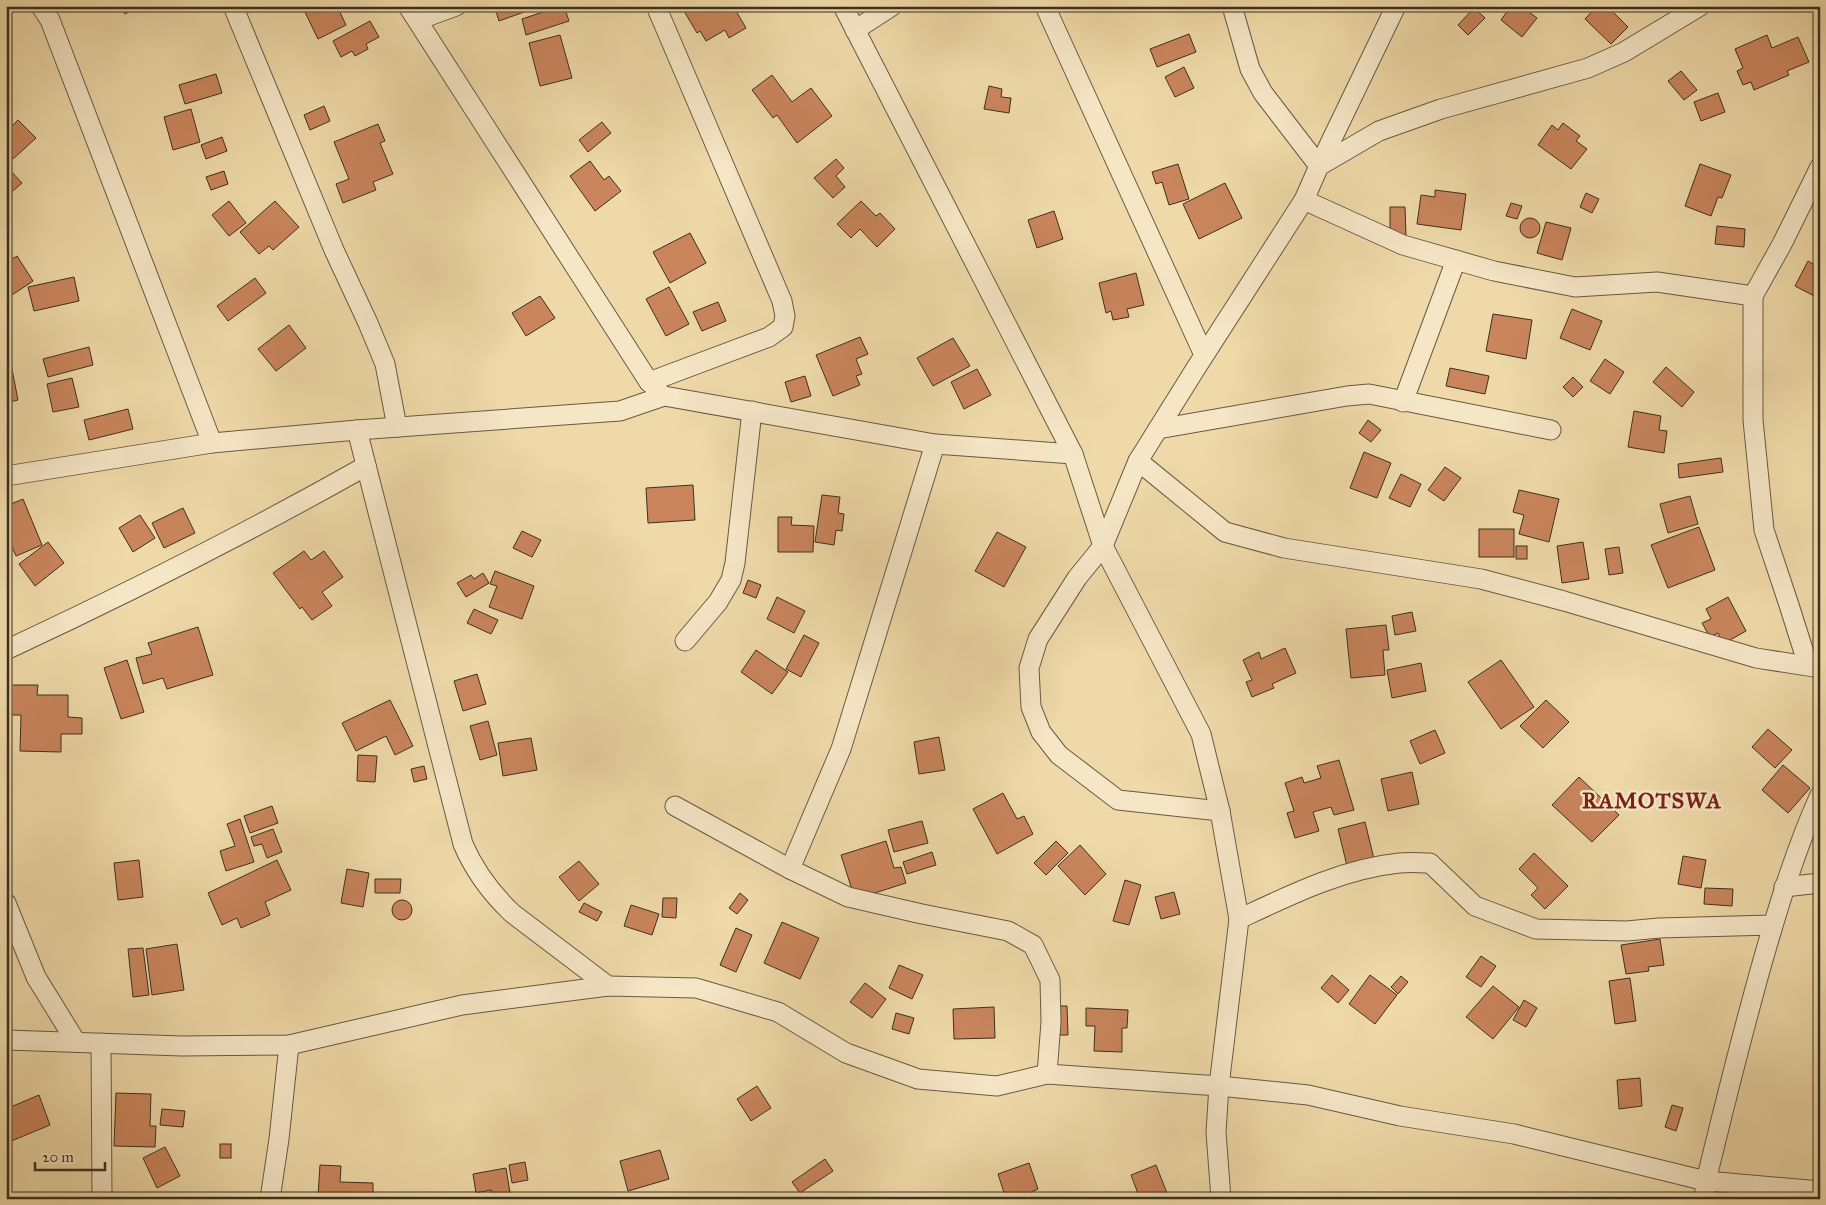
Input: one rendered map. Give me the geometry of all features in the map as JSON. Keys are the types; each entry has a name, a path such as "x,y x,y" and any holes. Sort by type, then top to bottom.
{"street":[{"path":"40,6 50,20 212,443"},
{"path":"233,6 334,250 385,364 397,427"},
{"path":"456,6 413,13 649,382 664,396"},
{"path":"649,382 769,337 782,327 785,316 782,301 656,6"},
{"path":"843,6 1073,454 1103,546 1201,734 1220,812 1239,919 1219,1086 1216,1132 1221,1199"},
{"path":"855,30 892,6"},
{"path":"1044,6 1204,355"},
{"path":"1232,6 1250,69 1263,93 1319,166"},
{"path":"1220,812 1118,800 1059,755 1041,732 1031,707 1029,668 1038,639 1077,578 1103,546 1138,461 1304,200 1396,6"},
{"path":"1319,166 1379,131 1441,109 1588,68 1624,52 1700,6"},
{"path":"1814,667 1789,605 1764,530 1753,420 1753,296 1782,244 1820,167"},
{"path":"1304,200 1403,245 1494,271 1575,287 1657,282 1753,296"},
{"path":"1403,402 1456,260"},
{"path":"1158,429 1347,396 1369,394 1551,430"},
{"path":"6,476 212,443 357,430 620,411 664,396 935,444 1073,454"},
{"path":"686,641 718,602 731,580 735,564 752,411"},
{"path":"357,430 461,835 472,864 493,893 512,913 608,986"},
{"path":"790,869 841,749 935,444"},
{"path":"1138,461 1225,532 1284,548 1481,579 1564,601 1756,658 1814,667"},
{"path":"6,650 306,500 366,466"},
{"path":"1705,1190 1738,1046 1773,925 1784,888 1820,795"},
{"path":"675,806 790,869 848,897 1008,931 1032,945 1050,980 1051,1022 1047,1074"},
{"path":"1239,919 1317,883 1360,870 1399,862 1430,863 1475,906 1536,929 1627,931 1659,928 1773,925"},
{"path":"1784,888 1820,883"},
{"path":"6,903 36,977 76,1042"},
{"path":"6,1040 182,1046 289,1045 462,1005 608,986 696,988 778,1012 846,1052 918,1079 997,1086 1047,1074 1219,1086 1308,1095 1400,1116 1514,1134 1705,1190 1820,1191"},
{"path":"101,1043 102,1199"},
{"path":"270,1199 289,1045"}],"building":[{"path":"121,6 139,6 125,14"},
{"path":"302,6 337,6 346,25 318,39"},
{"path":"499,6 525,6 527,11 499,21 495,8"},
{"path":"564,6 569,21 526,35 522,19"},
{"path":"691,6 733,6 746,28 729,38 725,30 706,41 700,31 697,33 684,11"},
{"path":"1511,6 1521,6 1537,18 1522,37 1501,20"},
{"path":"1597,6 1607,6 1628,27 1611,44 1585,19"},
{"path":"1474,8 1485,18 1468,35 1458,25"},
{"path":"370,21 379,37 366,44 368,49 355,56 352,51 341,57 333,41"},
{"path":"1189,34 1196,52 1157,67 1150,49"},
{"path":"560,35 572,78 540,86 529,43"},
{"path":"1767,35 1772,48 1798,37 1809,62 1787,71 1789,75 1754,90 1751,82 1743,85 1737,71 1743,68 1735,49"},
{"path":"1184,67 1194,88 1175,97 1165,77"},
{"path":"1681,71 1697,90 1684,100 1668,81"},
{"path":"216,74 222,93 185,104 179,85"},
{"path":"772,75 792,102 811,88 832,116 797,143 777,115 773,118 752,90"},
{"path":"989,86 1002,89 1001,97 1011,98 1009,113 984,109"},
{"path":"1718,93 1725,112 1701,121 1694,102"},
{"path":"324,106 330,121 310,130 304,115"},
{"path":"191,109 200,142 173,150 164,117"},
{"path":"18,120 36,138 13,159 6,152 6,132"},
{"path":"602,122 611,133 588,152 579,140"},
{"path":"1563,123 1580,136 1576,141 1587,149 1571,169 1538,145 1552,125 1558,130"},
{"path":"378,124 385,141 380,143 393,174 373,182 376,190 343,203 336,184 349,179 334,142"},
{"path":"222,137 227,151 206,159 201,145"},
{"path":"836,159 844,168 836,176 845,187 833,198 814,178"},
{"path":"590,161 604,180 609,176 621,191 595,211 570,176"},
{"path":"1178,164 1189,199 1169,205 1162,182 1156,184 1152,172"},
{"path":"1700,164 1731,175 1722,198 1718,197 1711,216 1685,206"},
{"path":"6,166 22,183 6,197"},
{"path":"224,171 228,184 211,190 206,177"},
{"path":"1225,183 1242,218 1199,239 1183,204"},
{"path":"1435,190 1466,194 1461,230 1417,224 1421,195 1435,197"},
{"path":"1586,193 1599,199 1592,213 1580,207"},
{"path":"229,201 246,223 229,236 212,215"},
{"path":"275,201 299,227 273,250 269,246 259,254 240,232"},
{"path":"861,201 876,216 880,213 895,229 877,247 860,229 851,238 837,224"},
{"path":"1511,203 1522,206 1517,219 1506,216"},
{"path":"1390,207 1405,207 1406,236 1390,236"},
{"path":"1054,211 1063,239 1037,248 1028,220"},
{"path":"1526,218 1534,218 1540,224 1540,232 1534,238 1526,238 1520,232 1520,224"},
{"path":"1546,222 1571,228 1562,260 1537,253"},
{"path":"1717,226 1745,229 1744,247 1715,244"},
{"path":"690,233 706,263 670,283 653,252"},
{"path":"17,256 33,281 9,297 6,293 6,263"},
{"path":"1808,261 1820,268 1820,299 1795,286"},
{"path":"1136,273 1144,305 1127,309 1129,317 1113,320 1111,311 1106,313 1099,283"},
{"path":"74,277 79,301 34,311 28,287"},
{"path":"255,278 266,293 228,321 217,306"},
{"path":"669,287 689,324 666,336 646,299"},
{"path":"540,296 555,318 526,336 512,313"},
{"path":"718,302 726,321 702,331 693,312"},
{"path":"1572,309 1602,321 1590,350 1560,338"},
{"path":"1493,314 1532,320 1526,359 1486,351"},
{"path":"289,325 306,348 276,371 258,349"},
{"path":"860,337 868,354 856,359 862,374 856,376 860,385 833,396 816,355"},
{"path":"953,338 970,366 933,386 917,358"},
{"path":"89,347 93,365 48,377 43,359"},
{"path":"1605,359 1624,372 1610,394 1590,381"},
{"path":"11,364 18,400 6,403 6,365"},
{"path":"1666,367 1694,392 1682,407 1653,382"},
{"path":"1450,368 1489,376 1485,394 1446,386"},
{"path":"977,369 991,395 964,409 951,382"},
{"path":"805,376 811,396 791,402 785,382"},
{"path":"1573,377 1583,387 1573,397 1563,387"},
{"path":"72,378 79,407 53,412 47,384"},
{"path":"128,409 133,429 89,440 84,420"},
{"path":"1634,411 1661,416 1659,430 1667,431 1664,453 1628,447"},
{"path":"1368,420 1381,430 1371,442 1359,433"},
{"path":"1364,452 1391,463 1377,498 1350,488"},
{"path":"1721,458 1723,472 1679,478 1678,464"},
{"path":"1445,467 1461,478 1444,501 1428,490"},
{"path":"1401,474 1421,484 1410,507 1389,498"},
{"path":"693,485 695,520 648,523 646,488"},
{"path":"1519,490 1559,499 1549,542 1519,534 1524,515 1513,512"},
{"path":"822,495 840,497 838,513 844,514 842,531 836,530 834,545 815,542"},
{"path":"1690,496 1698,524 1668,533 1660,504"},
{"path":"23,499 42,545 16,556 10,542 6,544 6,506"},
{"path":"183,508 195,533 164,548 152,523"},
{"path":"140,515 155,538 133,552 119,528"},
{"path":"778,517 792,517 791,525 814,526 813,552 778,552"},
{"path":"1699,527 1715,570 1668,588 1651,545"},
{"path":"1479,529 1514,529 1514,557 1479,557"},
{"path":"522,531 541,540 532,557 513,548"},
{"path":"997,532 1026,547 1004,587 975,571"},
{"path":"48,542 64,563 35,586 19,564"},
{"path":"1583,542 1589,579 1562,583 1557,546"},
{"path":"1516,546 1527,546 1527,559 1516,559"},
{"path":"1619,547 1623,573 1609,575 1605,549"},
{"path":"304,551 311,560 324,551 343,577 322,592 332,606 312,620 302,607 300,609 273,573"},
{"path":"495,571 534,586 522,619 489,607 497,586 490,584"},
{"path":"483,573 489,583 466,597 457,583 471,575 474,579"},
{"path":"748,580 761,585 756,598 743,593"},
{"path":"777,597 805,611 794,633 767,619"},
{"path":"1728,597 1746,631 1723,644 1718,633 1710,637 1702,623 1711,619 1706,609"},
{"path":"474,609 498,620 491,634 467,623"},
{"path":"1412,612 1416,631 1395,635 1392,616"},
{"path":"1386,625 1389,650 1383,650 1385,675 1351,678 1346,629"},
{"path":"198,627 213,675 167,689 163,678 143,684 136,658 152,654 148,643"},
{"path":"804,635 819,643 801,677 786,669"},
{"path":"1285,648 1296,673 1272,684 1274,688 1252,697 1246,682 1252,680 1243,660 1259,652 1261,659"},
{"path":"756,650 788,672 772,694 741,672"},
{"path":"127,660 144,712 121,719 104,668"},
{"path":"1501,660 1534,707 1501,729 1468,682"},
{"path":"1421,663 1426,691 1392,698 1387,670"},
{"path":"477,674 486,704 463,711 454,681"},
{"path":"6,685 38,685 37,695 68,695 68,717 82,718 82,734 61,734 61,752 20,751 21,715 6,715"},
{"path":"390,700 413,746 395,755 386,736 356,751 342,723"},
{"path":"1546,700 1569,722 1543,748 1520,726"},
{"path":"488,721 497,755 480,760 470,726"},
{"path":"1768,729 1792,750 1775,768 1752,747"},
{"path":"1435,730 1445,753 1420,764 1410,741"},
{"path":"939,737 945,770 919,774 914,742"},
{"path":"531,738 537,770 503,776 498,743"},
{"path":"358,755 377,756 375,782 357,781"},
{"path":"1339,760 1354,810 1334,815 1331,807 1313,812 1319,831 1295,838 1287,813 1294,811 1285,783 1302,777 1304,783 1321,778 1317,766"},
{"path":"1783,765 1810,788 1788,813 1762,790"},
{"path":"424,766 427,779 414,782 411,769"},
{"path":"1412,772 1419,804 1388,811 1381,779"},
{"path":"1579,777 1619,815 1592,842 1552,805"},
{"path":"1003,793 1017,819 1024,816 1033,834 997,854 973,809"},
{"path":"272,806 278,823 250,833 244,816"},
{"path":"240,819 254,862 226,871 220,851 235,846 227,824"},
{"path":"922,821 928,843 894,852 888,830"},
{"path":"1365,822 1374,859 1347,866 1338,829"},
{"path":"273,829 282,852 267,858 262,844 254,846 251,837"},
{"path":"886,841 894,868 901,867 906,883 862,897 853,893 841,855"},
{"path":"1056,841 1068,853 1046,875 1034,863"},
{"path":"1080,845 1106,874 1085,895 1058,866"},
{"path":"932,852 936,865 907,874 903,862"},
{"path":"1534,853 1568,886 1545,909 1531,895 1538,888 1519,869"},
{"path":"1683,856 1706,860 1701,888 1678,884"},
{"path":"139,860 143,897 118,900 114,863"},
{"path":"277,860 291,890 265,902 270,915 241,928 237,918 222,925 208,893"},
{"path":"579,861 599,884 579,901 559,877"},
{"path":"347,869 369,873 363,907 341,903"},
{"path":"375,879 401,879 400,893 375,893"},
{"path":"1125,880 1141,885 1129,925 1113,921"},
{"path":"1705,888 1733,889 1732,906 1704,904"},
{"path":"1174,892 1180,914 1161,919 1155,897"},
{"path":"740,893 748,900 737,914 729,908"},
{"path":"663,898 677,898 676,918 662,917"},
{"path":"402,900 409,903 412,910 409,917 402,920 395,917 392,910 395,903"},
{"path":"584,903 602,912 597,921 579,912"},
{"path":"631,905 659,914 652,935 624,926"},
{"path":"782,922 819,938 800,979 764,963"},
{"path":"736,928 752,935 736,972 720,965"},
{"path":"1660,939 1664,965 1648,967 1649,971 1626,974 1621,945"},
{"path":"177,944 184,990 152,995 146,949"},
{"path":"143,948 149,995 133,997 128,949"},
{"path":"1481,956 1496,966 1481,987 1466,977"},
{"path":"899,965 923,975 912,999 889,988"},
{"path":"1332,975 1349,990 1338,1003 1321,988"},
{"path":"1370,975 1397,995 1375,1024 1349,1004"},
{"path":"1401,976 1408,982 1398,994 1391,987"},
{"path":"1630,978 1636,1021 1615,1024 1609,981"},
{"path":"865,983 886,999 872,1018 850,1002"},
{"path":"1493,986 1519,1007 1493,1039 1466,1017"},
{"path":"1524,1000 1537,1008 1526,1027 1513,1020"},
{"path":"1054,1006 1067,1006 1068,1035 1055,1035"},
{"path":"994,1007 995,1038 954,1039 953,1009"},
{"path":"1086,1008 1128,1010 1127,1028 1122,1028 1122,1052 1094,1051 1095,1026 1086,1026"},
{"path":"896,1013 914,1018 909,1034 892,1029"},
{"path":"1640,1078 1642,1106 1619,1109 1617,1080"},
{"path":"757,1086 771,1108 751,1121 737,1099"},
{"path":"116,1093 151,1094 150,1126 156,1126 155,1147 114,1146"},
{"path":"39,1095 50,1125 9,1142 6,1136 6,1109"},
{"path":"1672,1105 1683,1108 1676,1131 1665,1127"},
{"path":"162,1109 185,1111 183,1127 160,1125"},
{"path":"220,1144 231,1144 231,1158 220,1158"},
{"path":"165,1147 180,1176 157,1188 143,1158"},
{"path":"660,1150 669,1179 628,1191 620,1161"},
{"path":"825,1159 833,1171 800,1193 792,1182"},
{"path":"525,1162 528,1180 512,1183 509,1165"},
{"path":"1029,1163 1038,1189 1031,1192 1033,1199 1006,1199 998,1174"},
{"path":"320,1165 341,1166 340,1182 373,1183 373,1198 318,1196"},
{"path":"1156,1165 1167,1193 1153,1199 1140,1199 1131,1175"},
{"path":"506,1168 511,1199 493,1199 491,1190 476,1193 473,1174"}],"district":[{"name":"RAMOTSWA","path":"1652,800"}]}
